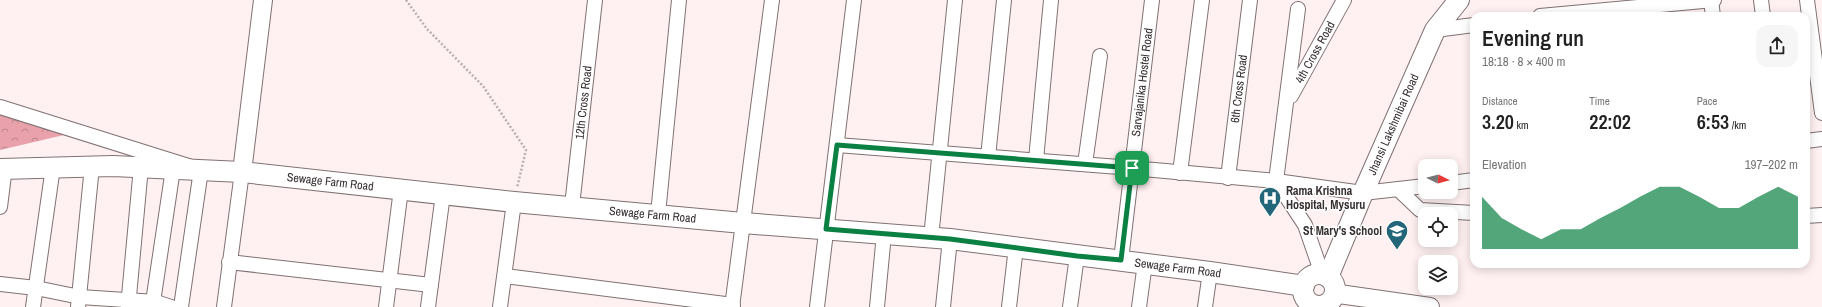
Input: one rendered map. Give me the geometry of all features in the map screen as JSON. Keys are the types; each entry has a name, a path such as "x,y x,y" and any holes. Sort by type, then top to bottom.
{"main road":[{"name":"Jhansi Lakshmibai Road","path":"1325,275 1435,30 1459,0"},
{"name":"Sewage Farm Road","path":"2,168 92,166 242,172 514,202 658,214 743,224 941,238 1210,272 1308,299"},
{"path":"1325,275 1335,286 1334,296 1327,304 1321,306 1308,299 1306,281 1311,276 1325,275"}],"street":[{"path":"224,307 263,0"},
{"name":"12th Cross Road","path":"572,206 595,0"},
{"path":"658,214 679,0"},
{"path":"505,276 732,306 772,0"},
{"path":"817,307 854,0"},
{"path":"943,307 940,153 955,0"},
{"path":"988,156 1004,0"},
{"path":"1036,160 1051,0"},
{"name":"Sarvajanika Hostel Road","path":"1121,260 1152,0"},
{"path":"1180,173 1202,0"},
{"name":"6th Cross Road","path":"1228,178 1250,0"},
{"name":"4th Cross Road","path":"1286,104 1315,49 1344,0"},
{"path":"1575,12 1712,0 1713,12"},
{"path":"1761,0 1762,12"},
{"path":"1806,0 1808,12"},
{"path":"1298,9 1276,182 1305,225 1325,275"},
{"path":"1435,30 1470,26"},
{"path":"1810,28 1822,113"},
{"path":"1086,164 1100,56"},
{"path":"0,107 201,170 181,307"},
{"path":"1810,140 1822,139"},
{"path":"837,145 1132,168 1363,192 1399,190 1418,187"},
{"path":"79,302 92,166"},
{"path":"33,307 53,167"},
{"path":"129,304 141,167"},
{"path":"0,207 2,168"},
{"path":"155,304 173,169"},
{"path":"1458,182 1470,181"},
{"path":"386,307 401,189"},
{"path":"1399,190 1420,210 1470,213"},
{"path":"428,307 443,194"},
{"path":"500,307 514,202"},
{"path":"1810,216 1822,215"},
{"path":"877,307 884,234"},
{"path":"1009,307 1016,247"},
{"path":"1070,307 1077,256"},
{"path":"229,262 430,285"},
{"path":"1139,307 1145,263"},
{"path":"1205,307 1210,272"},
{"path":"0,284 36,288 79,302 155,304 171,307"},
{"path":"1334,296 1339,294 1430,307"}],"path":[{"path":"406,0 427,29 483,86 526,150 514,202"}],"green space":[{"path":"0,110 81,131 0,150"}],"place":[{"name":"Rama Krishna Hospital, Mysuru","path":"1270,218"},
{"name":"St Mary's School","path":"1397,250"}],"route":[{"path":"837,145 1132,168 1121,260 1077,256 950,239 826,229 837,145"}]}
